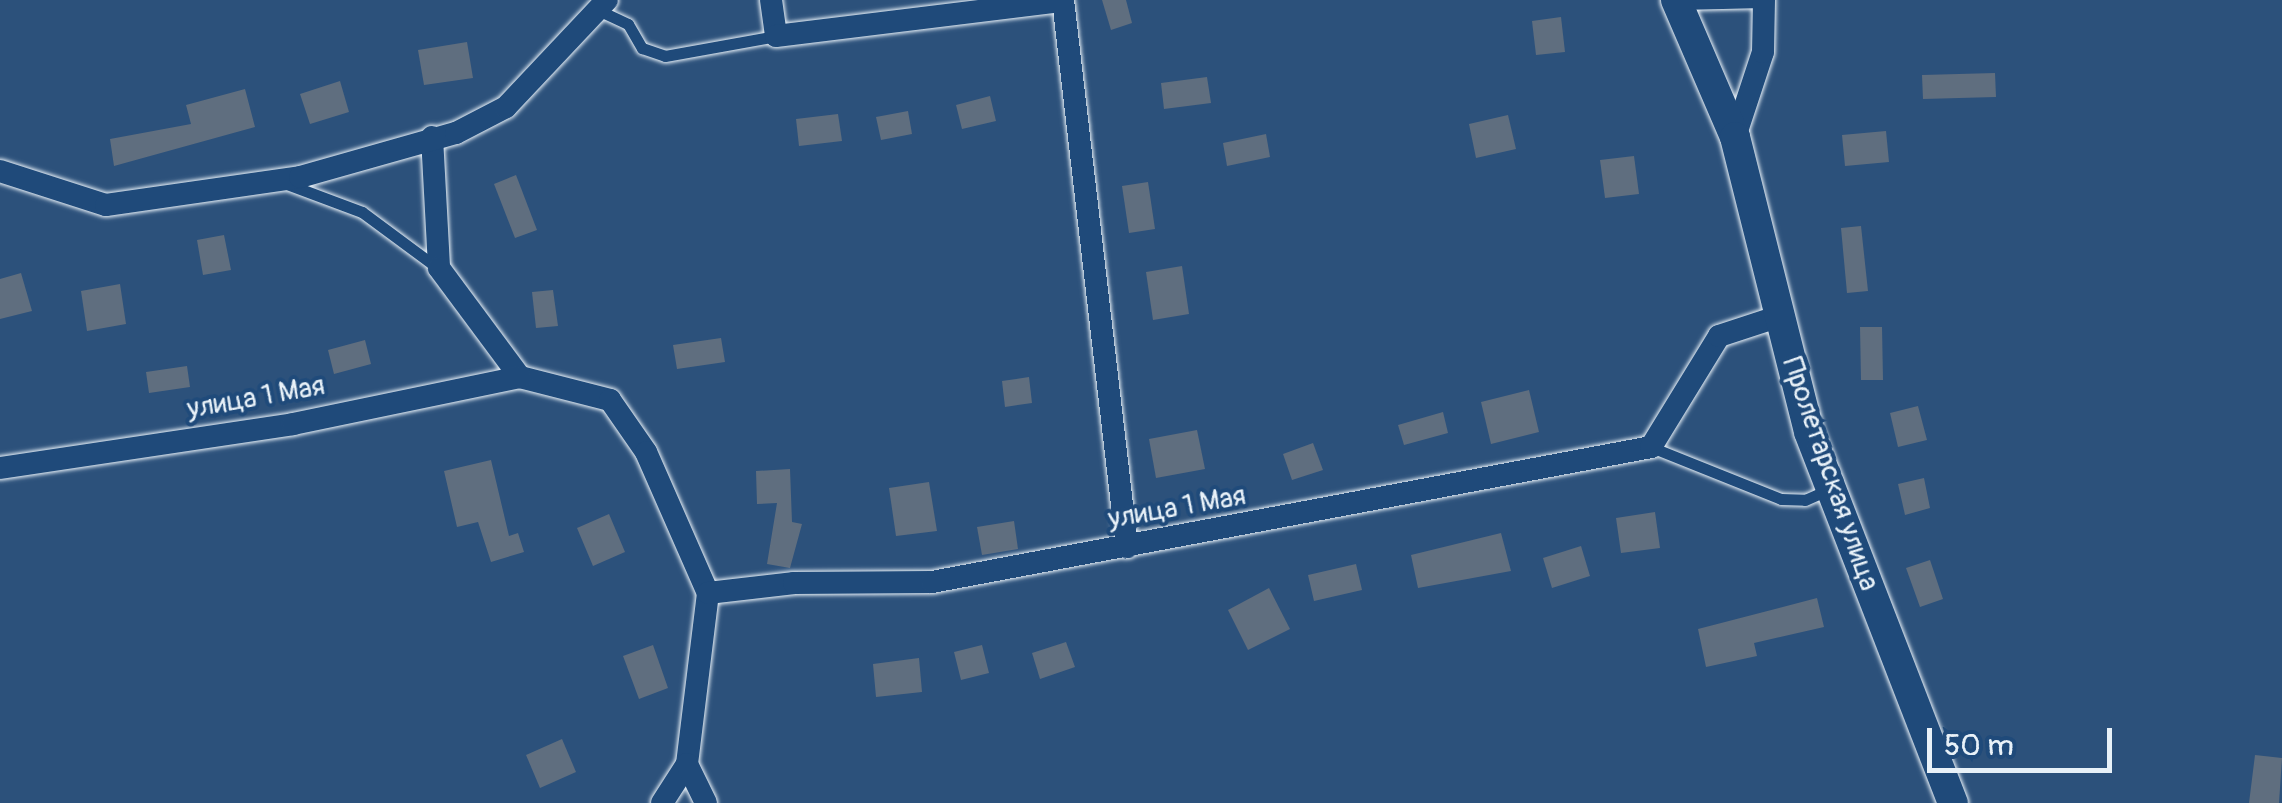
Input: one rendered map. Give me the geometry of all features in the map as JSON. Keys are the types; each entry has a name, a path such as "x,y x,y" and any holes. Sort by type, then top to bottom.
{"street":[{"path":"771,0 776,36 1063,0 1127,547"},
{"path":"1736,136 1762,52 1764,1"},
{"name":"Пролетарская улица","path":"1677,2 1736,136 1778,317 1830,489 1953,803"},
{"path":"0,170 106,205 277,180 456,133 506,107 603,5"},
{"path":"432,137 439,269 520,377 610,400 646,452 708,593 688,764 706,803"},
{"path":"1651,447 1719,336 1778,317"},
{"name":"улица 1 Мая","path":"0,468 293,424 520,377"},
{"name":"улица 1 Мая","path":"708,593 794,584 932,582 1651,447"},
{"path":"658,801 688,764"}],"lane":[{"path":"1677,2 1764,1"},
{"path":"603,5 628,24 642,48 665,56 776,36"},
{"path":"277,180 362,212 439,269"},
{"path":"1651,447 1781,499 1805,500 1830,489"}],"building":[{"path":"1102,0 1126,0 1132,23 1111,30"},
{"path":"1561,17 1565,52 1536,55 1532,21"},
{"path":"467,42 473,78 424,85 418,50"},
{"path":"1995,73 1996,97 1923,99 1922,75"},
{"path":"1207,77 1211,103 1164,109 1161,83"},
{"path":"340,81 349,112 310,124 300,94"},
{"path":"245,89 255,127 114,166 110,139 191,124 186,105"},
{"path":"990,96 996,121 962,129 956,105"},
{"path":"908,111 912,134 881,140 876,117"},
{"path":"838,114 842,141 799,146 796,119"},
{"path":"1508,115 1516,149 1476,158 1469,124"},
{"path":"1886,131 1889,162 1845,166 1842,135"},
{"path":"1266,134 1270,157 1227,166 1223,143"},
{"path":"1634,156 1639,194 1605,198 1600,160"},
{"path":"516,175 537,230 515,238 494,184"},
{"path":"1148,182 1155,229 1129,233 1122,186"},
{"path":"1861,226 1868,291 1847,293 1841,228"},
{"path":"224,235 231,270 203,275 197,240"},
{"path":"1182,266 1189,314 1153,320 1146,272"},
{"path":"21,273 32,311 0,319 0,279"},
{"path":"120,284 126,324 87,331 81,291"},
{"path":"553,290 558,326 536,328 532,292"},
{"path":"1860,327 1882,327 1883,380 1861,380"},
{"path":"721,338 725,362 677,369 673,345"},
{"path":"365,340 371,364 334,374 328,350"},
{"path":"187,366 190,387 149,393 146,372"},
{"path":"1029,377 1032,403 1005,407 1002,381"},
{"path":"1529,390 1539,432 1491,444 1481,402"},
{"path":"1918,406 1927,440 1898,447 1890,413"},
{"path":"1443,412 1448,433 1404,445 1398,425"},
{"path":"1197,430 1205,469 1156,478 1149,439"},
{"path":"1313,443 1323,470 1292,480 1283,454"},
{"path":"491,460 509,536 518,533 524,552 491,562 478,522 457,527 444,471"},
{"path":"790,469 792,522 802,524 790,568 767,564 777,503 757,504 756,471"},
{"path":"1924,478 1930,508 1905,515 1898,484"},
{"path":"929,482 937,531 896,536 889,488"},
{"path":"1655,512 1660,548 1621,553 1616,518"},
{"path":"609,514 625,552 593,566 577,528"},
{"path":"1014,521 1018,549 982,555 977,527"},
{"path":"1501,533 1511,571 1418,588 1411,555"},
{"path":"1581,546 1590,576 1552,588 1543,558"},
{"path":"1930,560 1943,599 1920,607 1906,568"},
{"path":"1356,564 1362,590 1314,601 1308,575"},
{"path":"1269,588 1290,629 1248,650 1228,610"},
{"path":"1817,598 1824,627 1754,643 1757,656 1706,667 1698,629"},
{"path":"1066,642 1075,667 1040,679 1032,653"},
{"path":"653,645 668,688 639,699 623,656"},
{"path":"982,645 989,673 961,680 954,652"},
{"path":"919,658 922,692 876,697 873,664"},
{"path":"562,739 576,772 540,788 526,755"},
{"path":"2255,755 2282,758 2279,803 2249,803"}]}
